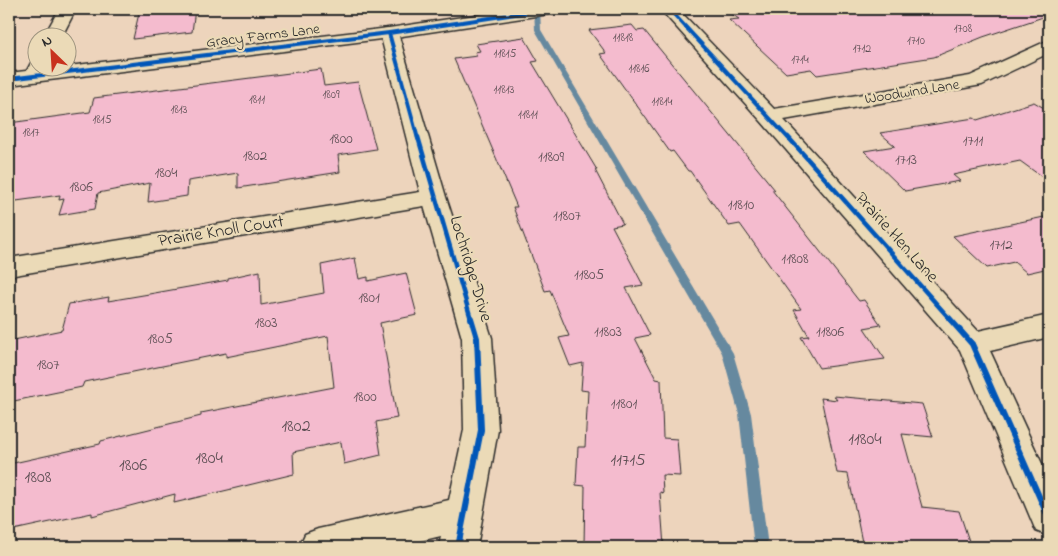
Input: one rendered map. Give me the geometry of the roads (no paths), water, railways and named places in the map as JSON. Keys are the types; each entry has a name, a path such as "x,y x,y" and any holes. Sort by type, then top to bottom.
{"street":[{"path":"57,28 67,9"},
{"name":"Gracy Farms Lane","path":"78,67 389,33 549,9"},
{"name":"Prairie Hen Lane","path":"669,9 769,116 972,344 1049,519"},
{"name":"Lochridge Drive","path":"389,33 434,197 477,338 481,430 460,531"},
{"name":"Woodwind Lane","path":"769,116 975,81 1049,46"},
{"name":"Gracy Farms Lane","path":"9,80 28,74"},
{"name":"Prairie Knoll Court","path":"9,267 434,197"},
{"path":"972,344 1049,326"},
{"path":"318,547 460,531"}],"waterway":[{"path":"537,9 538,30 727,353 745,414 761,547"}]}
